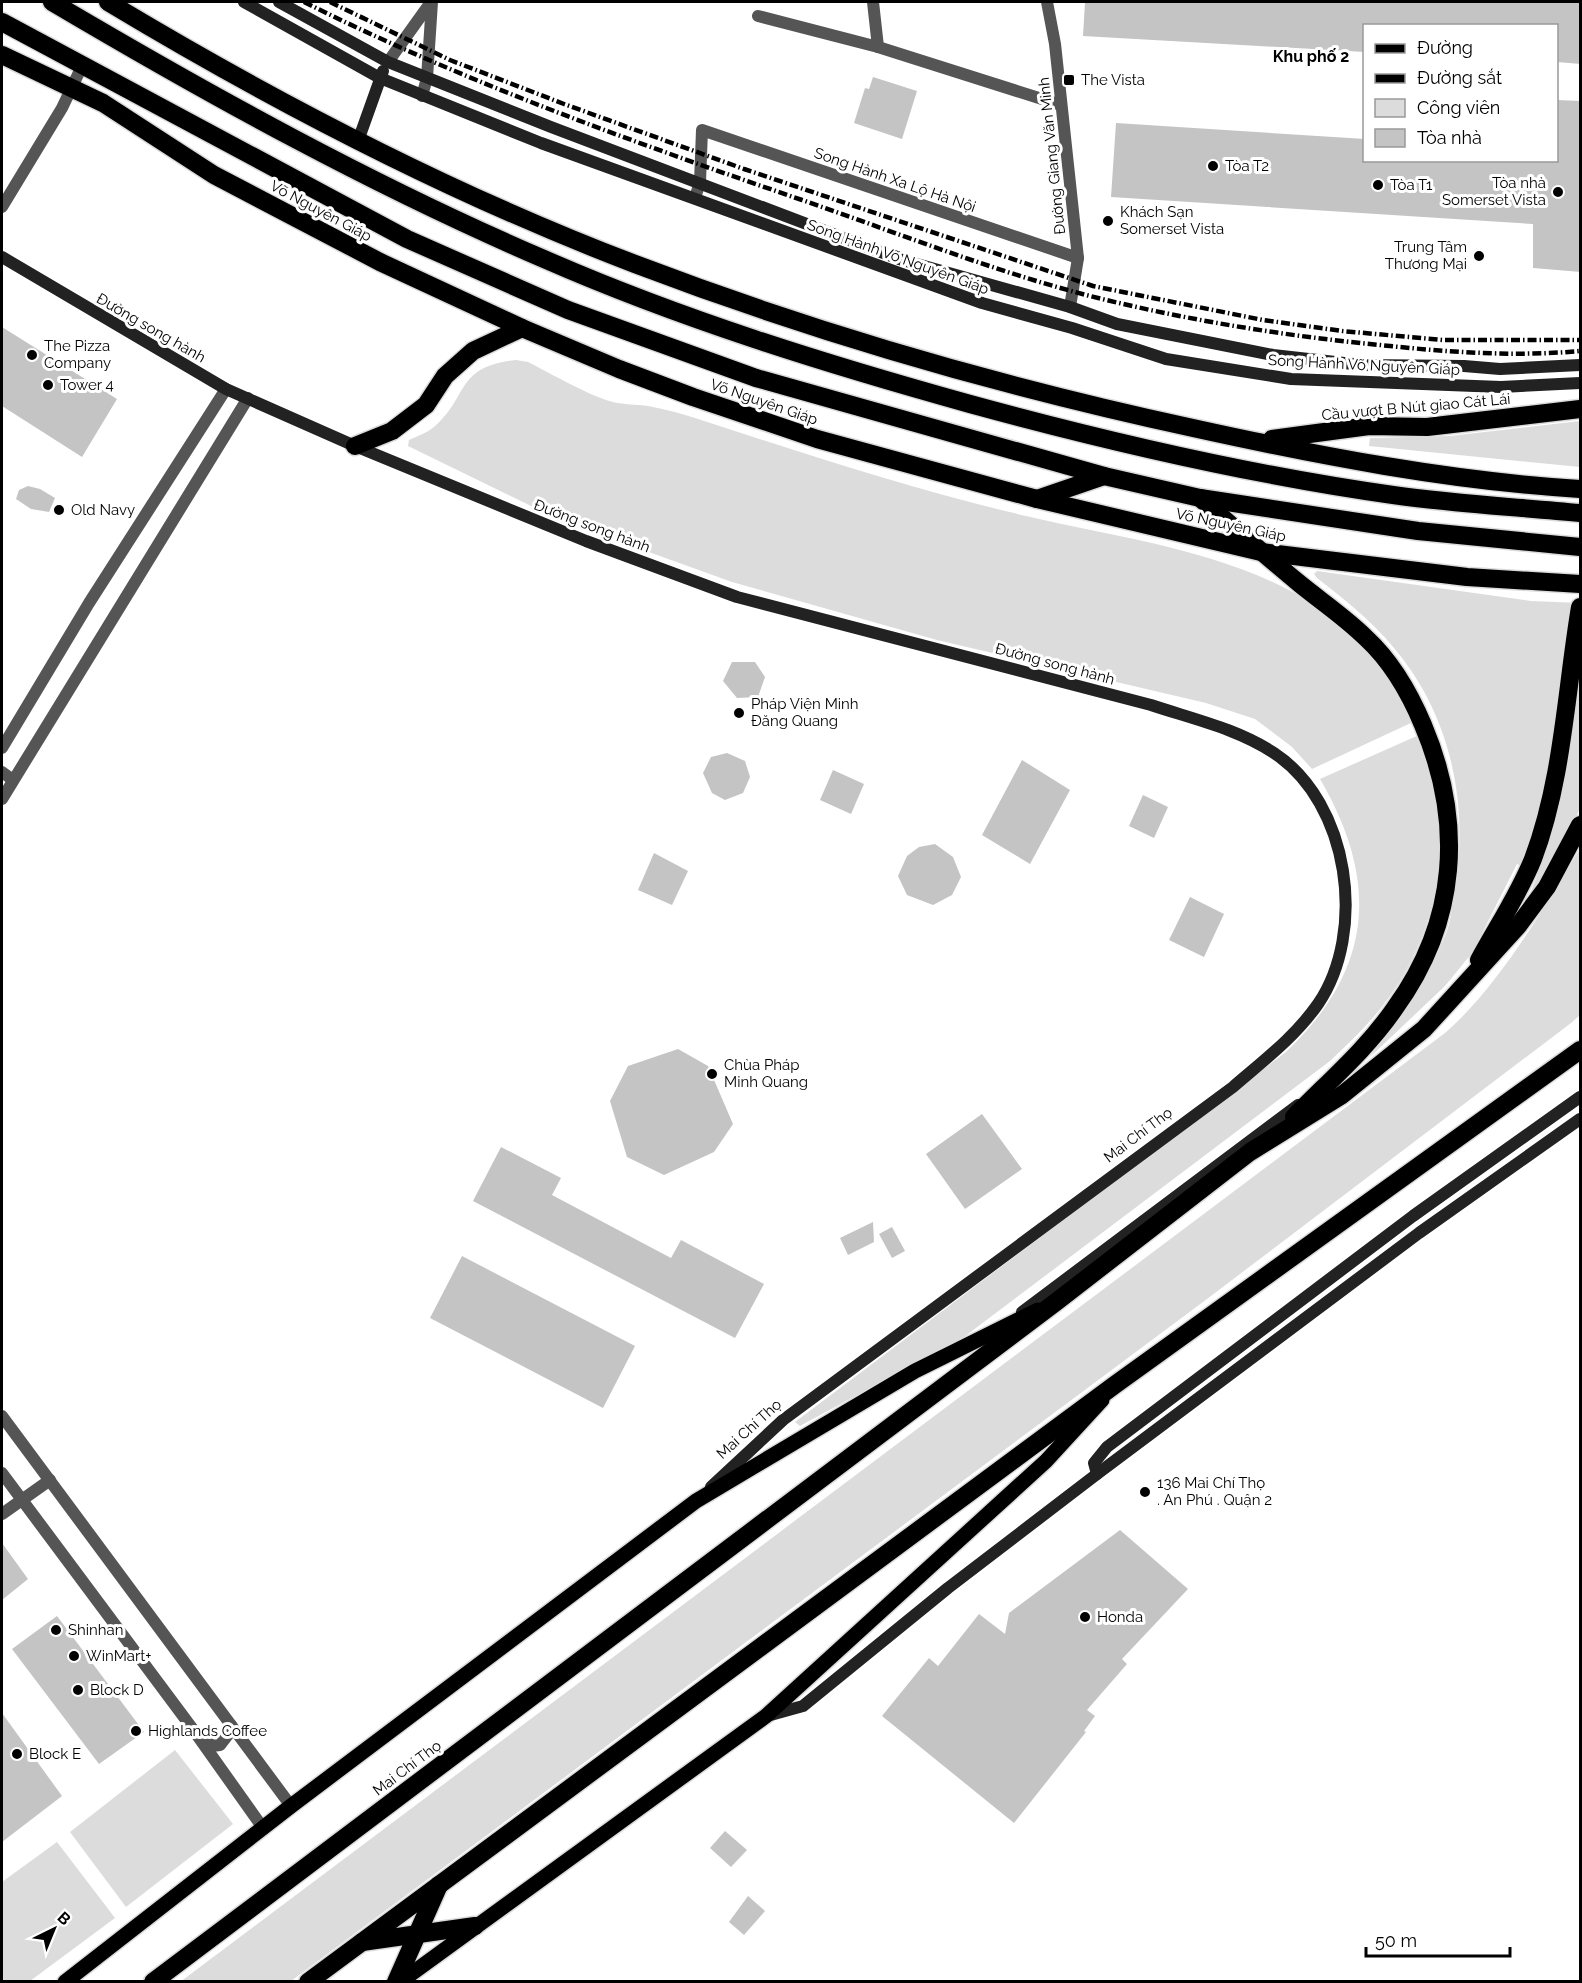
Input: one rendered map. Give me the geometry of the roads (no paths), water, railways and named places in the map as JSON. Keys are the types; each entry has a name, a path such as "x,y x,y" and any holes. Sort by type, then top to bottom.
{"highway":[{"path":"52,2 225,102 387,185 546,260 706,321 865,375 1056,427 1214,463 1394,495 1578,513"},
{"path":"108,2 195,54 358,141 528,220 634,264 751,305 978,376 1087,405 1255,442 1396,468 1581,489"},
{"name":"Võ Nguyên Giáp","path":"2,22 406,239 568,310 756,378 1104,476 1200,498 1418,531 1581,547"},
{"path":"121,42 177,43"},
{"path":"195,54 225,102"},
{"name":"Võ Nguyên Giáp","path":"2,55 103,104 214,174 380,262 522,328 693,397 783,428 1037,499 1261,552 1467,576 1581,584"},
{"path":"83,64 103,104"},
{"path":"355,446 392,431 426,405 445,376 472,351 522,328"},
{"name":"Cầu vượt B Nút giao Cát Lái","path":"1255,442 1369,426 1427,427 1581,409"},
{"path":"1037,499 1104,476"},
{"path":"1200,498 1261,552 1368,639 1413,702 1436,756 1447,800 1451,844 1444,899 1428,950 1396,1008 1354,1057 1276,1136"},
{"path":"1462,990 1533,860 1555,776 1581,607"},
{"path":"1276,1136 1342,1095 1424,1029 1518,926 1546,886 1581,825"},
{"path":"308,1982 1116,1384 1581,1050"},
{"name":"Mai Chí Thọ","path":"153,1982 1056,1302 1250,1152 1276,1136"},
{"path":"398,1982 441,1882"},
{"path":"360,1942 475,1926"}],"main road":[{"name":"Song Hành Võ Nguyên Giáp","path":"244,2 380,78 541,143 982,303 1072,328 1166,359 1291,379 1501,387 1581,383"},
{"name":"Song Hành Võ Nguyên Giáp","path":"279,2 388,62 427,78 899,259 1070,307 1117,324 1273,355 1362,365 1464,366 1500,369 1581,365"},
{"path":"358,141 388,62"},
{"name":"Đường song hành","path":"2,257 226,388 355,446 586,541 737,597 888,639 1140,702 1210,724"},
{"path":"1070,307 1072,328"},
{"name":"Mai Chí Thọ","path":"64,1982 291,1806 696,1501 783,1420 1233,1087 1295,1033 1318,1003 1336,970 1344,941 1344,871 1333,833 1317,797 1298,773 1276,754 1246,738 1210,724"},
{"name":"Mai Chí Thọ","path":"1007,1323 1325,1084"},
{"path":"1097,1474 1094,1463 1107,1447 1413,1216 1581,1097"},
{"path":"766,1716 803,1706 948,1588 1097,1474 1419,1233 1581,1119"},
{"name":"Mai Chí Thọ","path":"696,1501 915,1371 1007,1323 1056,1302"},
{"path":"398,1982 766,1716 1046,1461 1116,1384"}],"street":[{"path":"388,62 432,2"},
{"path":"422,96 427,78 432,2"},
{"path":"873,2 878,47"},
{"name":"Đường Giang Văn Minh","path":"1047,2 1078,258 1070,307"},
{"path":"758,16 878,47 1061,105"},
{"path":"2,207 83,64"},
{"name":"Song Hành Xa Lộ Hà Nội","path":"700,182 702,130 1078,258"},
{"path":"695,198 700,182"},
{"path":"2,748 88,603 226,388"},
{"path":"2,799 248,398"},
{"path":"2,772 13,780"},
{"path":"2,1416 291,1806"},
{"path":"2,1473 192,1728 263,1828"},
{"path":"2,1514 50,1480"},
{"path":"192,1728 212,1746 220,1745 225,1741 231,1725"}],"railway":[{"path":"304,2 487,85 612,133 951,253 1064,289 1205,321 1345,341 1480,353 1530,354 1580,351"},
{"path":"330,2 450,60 564,104 744,169 1093,286 1263,320 1342,331 1443,340 1580,340"}],"place":[{"name":"The Vista","path":"1069,80"},
{"name":"Tòa T2","path":"1213,166"},
{"name":"Tòa T1","path":"1378,185"},
{"name":"Tòa nhà Somerset Vista","path":"1558,192"},
{"name":"Khách Sạn Somerset Vista","path":"1108,221"},
{"name":"Trung Tâm Thương Mại","path":"1479,256"},
{"name":"The Pizza Company","path":"32,355"},
{"name":"Tower 4","path":"48,385"},
{"name":"Old Navy","path":"59,510"},
{"name":"Pháp Viện Minh Đăng Quang","path":"739,713"},
{"name":"Chùa Pháp Minh Quang","path":"712,1074"},
{"name":"136 Mai Chí Thọ . An Phú . Quận 2","path":"1145,1492"},
{"name":"Honda","path":"1085,1617"},
{"name":"Shinhan","path":"56,1630"},
{"name":"WinMart+","path":"74,1656"},
{"name":"Block D","path":"78,1690"},
{"name":"Highlands Coffee","path":"136,1731"},
{"name":"Block E","path":"17,1754"}],"district":[{"name":"Khu phố 2","path":"1311,56"}]}
